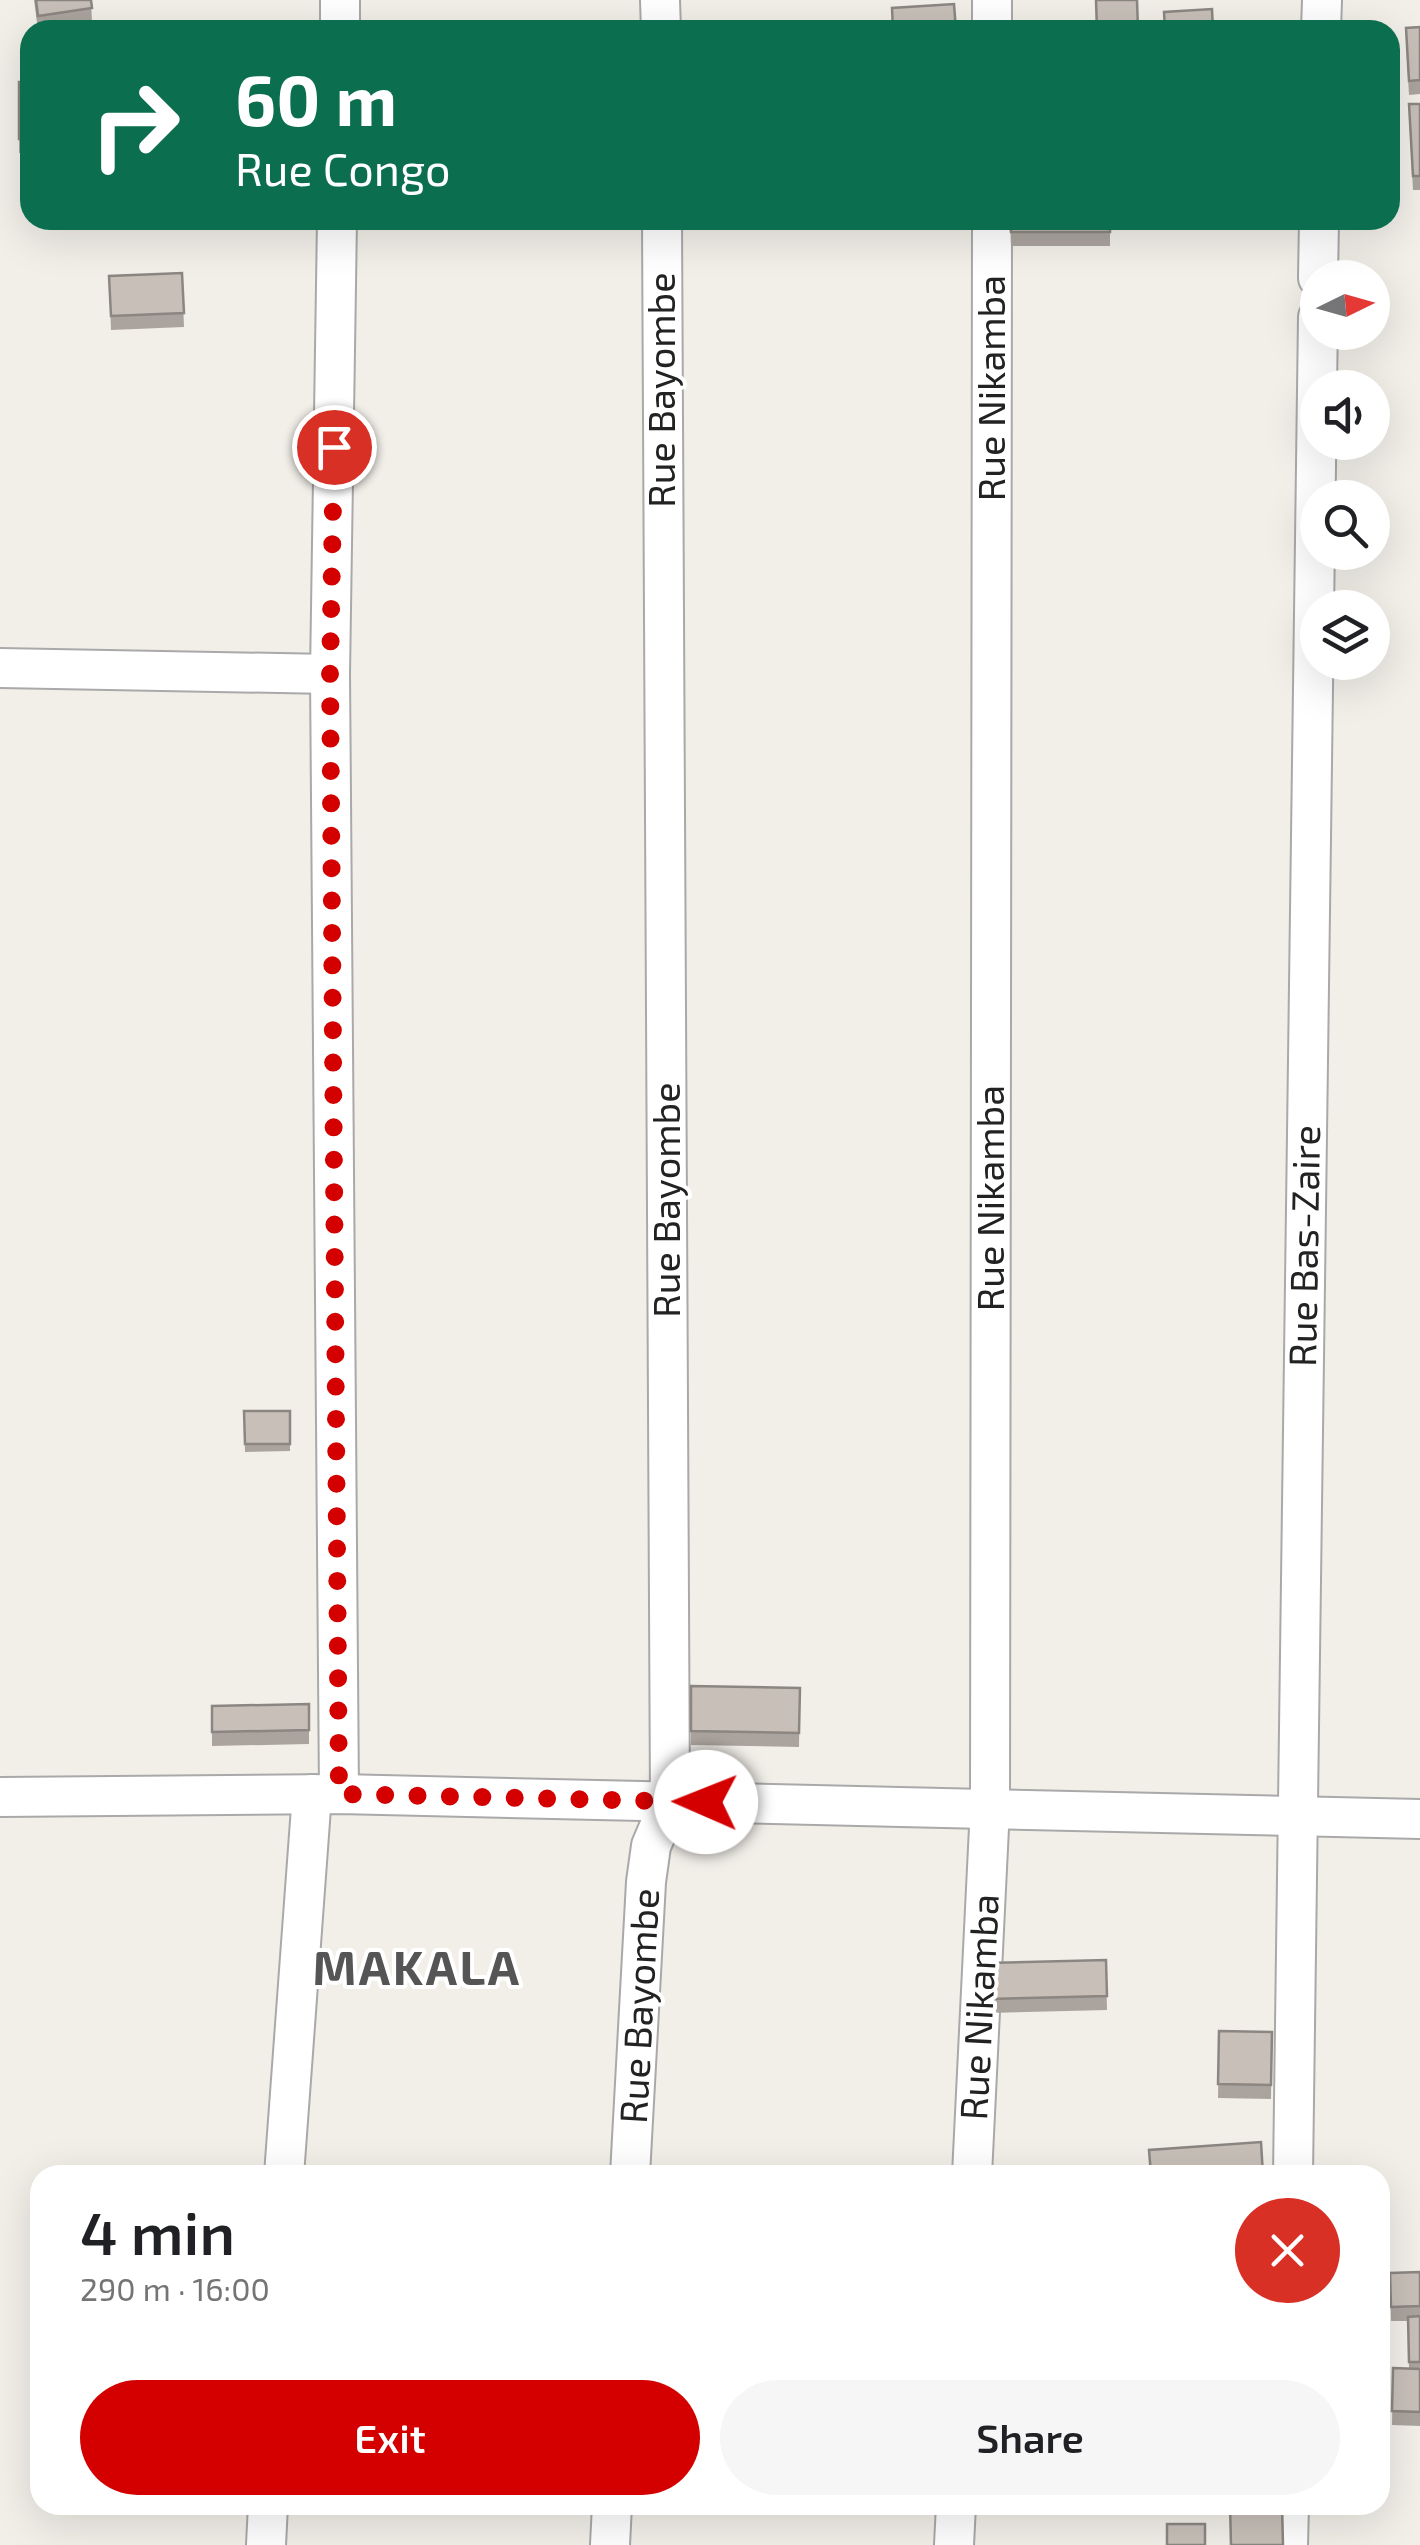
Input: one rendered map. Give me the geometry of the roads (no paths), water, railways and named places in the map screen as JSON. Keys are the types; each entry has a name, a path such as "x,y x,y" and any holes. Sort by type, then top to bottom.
{"street":[{"path":"285,2165 326,1794 330,674 337,230"},
{"name":"Rue Bayombe","path":"631,2165 646,1882 652,1846 670,1801 662,230"},
{"name":"Rue Nikamba","path":"972,2165 990,1807 992,230"},
{"path":"1318,260 1319,230"},
{"name":"Rue Bas-Zaire","path":"1293,2165 1318,350"},
{"path":"0,668 330,674"},
{"path":"0,1797 326,1794 1420,1819"},
{"path":"266,2545 268,2515"},
{"path":"610,2545 612,2515"},
{"path":"954,2545 956,2515"},
{"path":"1288,2515 1288,2545"}],"district":[{"name":"MAKALA","path":"417,1968"}]}
